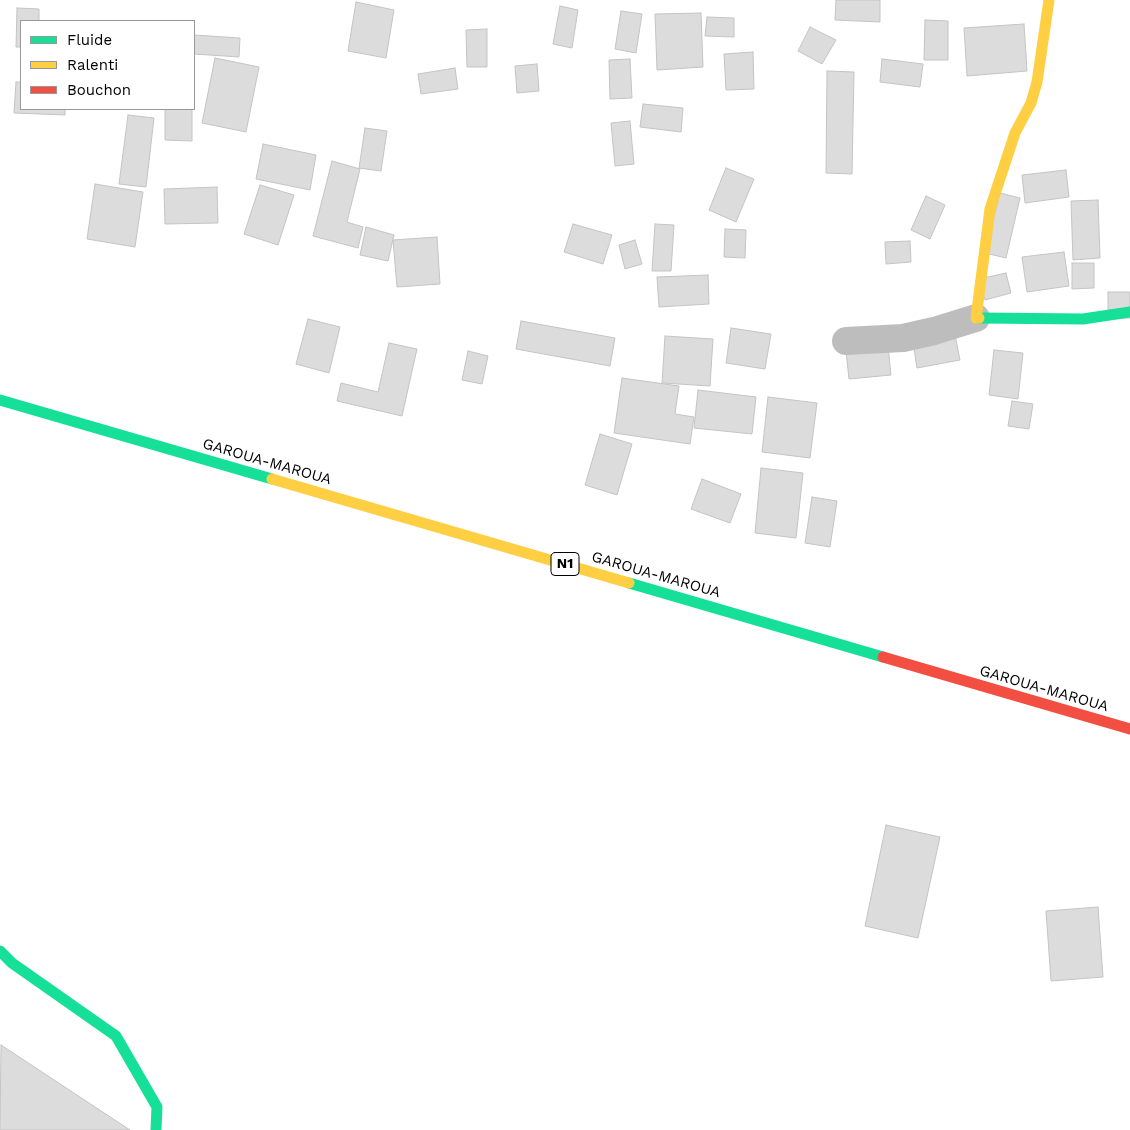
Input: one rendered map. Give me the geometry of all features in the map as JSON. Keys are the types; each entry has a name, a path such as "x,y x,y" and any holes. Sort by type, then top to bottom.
{"main road":[{"path":"1049,0 1031,104 1015,133 990,209 976,318 1083,319 1130,312"},
{"name":"GAROUA-MAROUA","path":"0,400 1130,729"},
{"path":"0,951 12,963 116,1036 157,1106 156,1130"}],"street":[{"path":"846,341 903,338 976,318"}],"building":[{"path":"836,0 880,0 880,22 835,20"},
{"path":"356,2 394,10 386,58 348,51"},
{"path":"560,6 578,10 572,48 553,44"},
{"path":"17,8 39,9 39,20 20,20 20,47 16,47"},
{"path":"621,11 642,14 636,53 615,49"},
{"path":"701,13 703,67 657,70 655,14"},
{"path":"707,17 734,18 734,37 705,36"},
{"path":"925,20 948,21 948,60 924,60"},
{"path":"1024,24 1027,71 967,76 964,28"},
{"path":"810,27 836,40 822,64 798,51"},
{"path":"487,29 487,67 467,67 466,30"},
{"path":"195,35 240,38 239,57 195,54"},
{"path":"753,52 754,89 726,90 724,54"},
{"path":"215,58 259,67 246,132 202,123"},
{"path":"630,59 632,98 610,99 609,60"},
{"path":"882,59 923,64 920,87 880,82"},
{"path":"537,64 539,91 517,93 515,66"},
{"path":"455,68 458,89 421,94 418,74"},
{"path":"827,71 854,72 852,174 826,173"},
{"path":"16,82 20,82 20,110 65,110 65,115 14,113"},
{"path":"643,104 683,108 681,132 640,127"},
{"path":"165,110 192,110 192,141 165,140"},
{"path":"128,115 154,118 146,187 119,184"},
{"path":"630,121 634,164 615,166 611,123"},
{"path":"365,128 387,131 381,171 359,168"},
{"path":"263,144 316,155 310,190 256,179"},
{"path":"332,161 360,169 347,222 363,227 358,248 313,236"},
{"path":"726,168 754,179 736,222 709,210"},
{"path":"1066,170 1069,197 1025,203 1022,175"},
{"path":"95,184 143,192 135,247 87,239"},
{"path":"260,185 294,195 278,245 244,234"},
{"path":"217,187 218,223 165,224 164,189"},
{"path":"1000,193 1020,198 1006,258 985,253"},
{"path":"926,196 945,205 930,239 911,230"},
{"path":"1098,200 1100,258 1073,260 1071,201"},
{"path":"573,224 612,235 603,264 564,252"},
{"path":"655,224 674,225 671,271 652,271"},
{"path":"366,227 394,235 388,261 360,255"},
{"path":"725,229 746,230 745,258 724,257"},
{"path":"437,237 440,284 397,287 393,240"},
{"path":"635,240 642,264 625,269 619,245"},
{"path":"910,241 911,262 886,264 885,242"},
{"path":"1064,252 1069,286 1027,292 1022,257"},
{"path":"1072,263 1094,263 1094,288 1072,289"},
{"path":"1006,273 1011,293 985,300 979,279"},
{"path":"708,275 709,304 659,307 657,277"},
{"path":"1108,292 1130,292 1130,318 1108,318"},
{"path":"308,319 340,327 329,373 296,364"},
{"path":"521,321 615,338 610,366 516,349"},
{"path":"731,328 771,334 765,369 726,363"},
{"path":"955,335 960,360 917,368 913,342"},
{"path":"665,336 713,339 710,386 662,383"},
{"path":"389,343 417,349 402,416 337,401 341,383 378,392"},
{"path":"888,346 891,375 849,379 846,351"},
{"path":"994,350 1023,353 1018,399 989,395"},
{"path":"468,351 488,356 482,384 462,380"},
{"path":"622,378 679,386 675,414 694,417 690,444 614,433"},
{"path":"698,390 756,397 752,434 694,428"},
{"path":"768,397 817,403 810,458 762,452"},
{"path":"1012,401 1033,404 1029,429 1008,426"},
{"path":"600,434 632,444 617,495 585,485"},
{"path":"761,468 803,473 796,538 755,533"},
{"path":"702,479 741,494 730,523 691,509"},
{"path":"812,497 837,501 830,547 805,543"},
{"path":"886,825 940,837 918,938 865,926"},
{"path":"1098,907 1103,977 1051,981 1046,911"},
{"path":"1,1045 130,1130 0,1130"}],"traffic: fast":[{"path":"979,318 1083,319 1130,312"},
{"path":"0,400 272,479"},
{"path":"629,583 883,657"},
{"path":"0,951 12,963 116,1036 157,1107 156,1130"}],"traffic: slow":[{"path":"979,318 976,318 990,209 1015,133 1031,103 1037,82 1049,0"},
{"path":"272,479 629,583"}],"traffic: jam":[{"path":"883,657 1130,729"}]}
